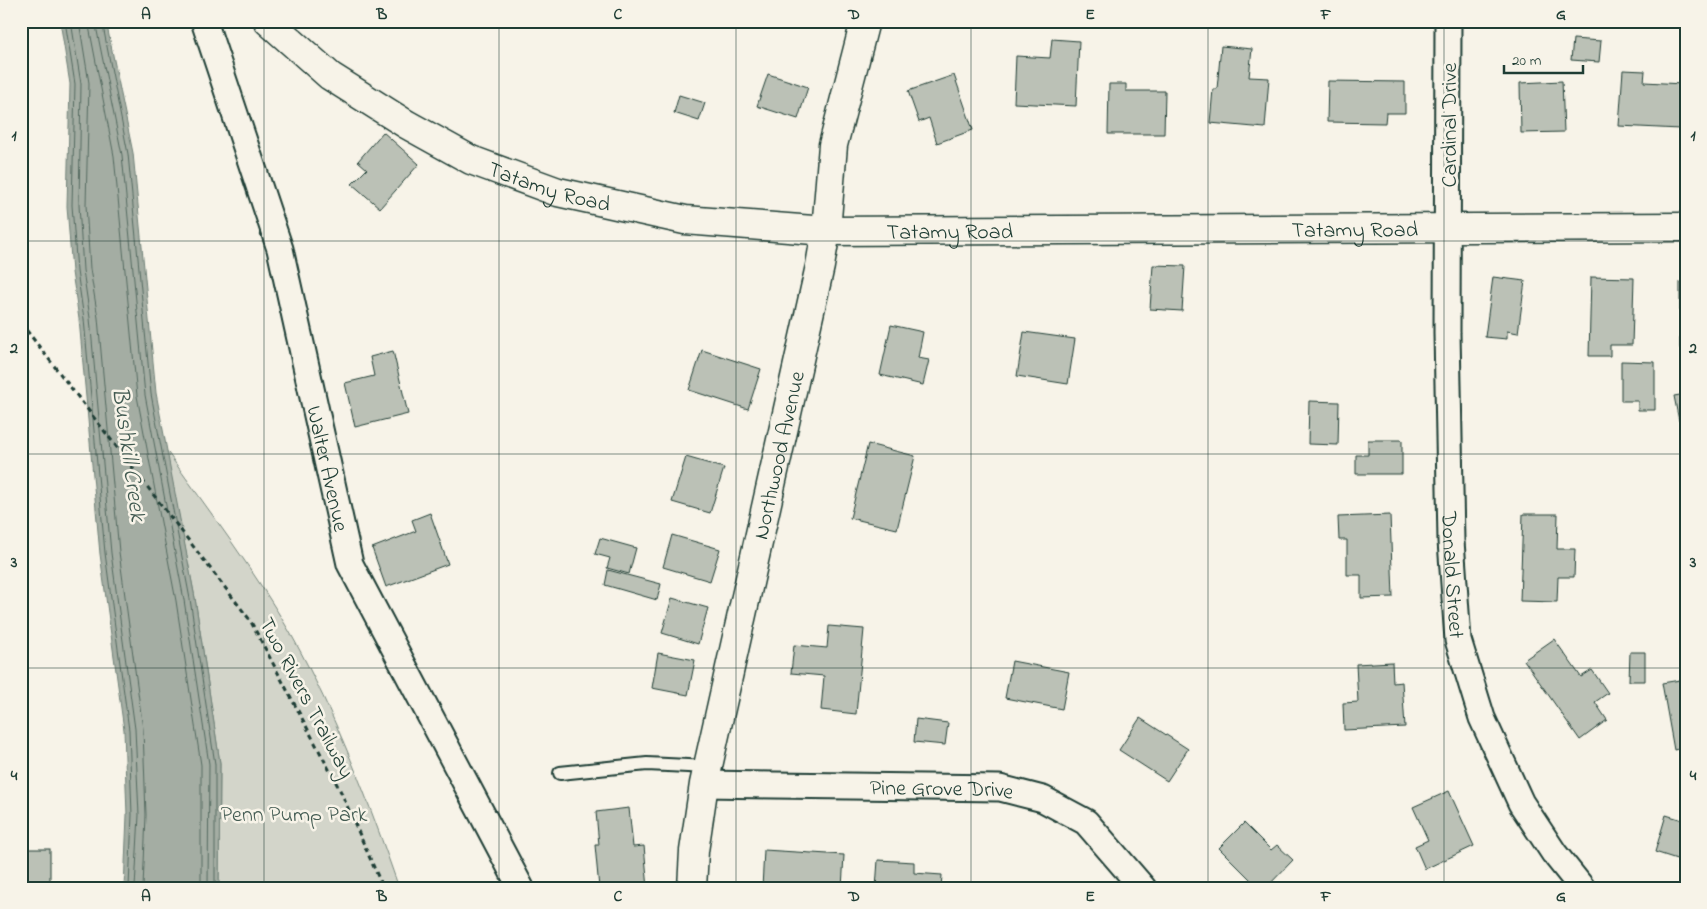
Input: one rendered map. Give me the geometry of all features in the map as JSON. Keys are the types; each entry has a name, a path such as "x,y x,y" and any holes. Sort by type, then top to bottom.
{"main road":[{"name":"Tatamy Road","path":"268,21 330,76 406,124 471,160 558,192 685,220 826,230 1686,227"},
{"name":"Northwood Avenue","path":"692,888 694,851 706,776 826,230 833,144 864,21"}],"street":[{"name":"Walter Avenue","path":"204,21 280,249 350,564 521,888"},
{"name":"Cardinal Drive","path":"1448,21 1448,228"},
{"name":"Donald Street","path":"1448,228 1447,333 1451,541 1458,640 1482,718 1521,803 1554,853 1582,888"},
{"name":"Pine Grove Drive","path":"706,776 1000,788 1043,799 1086,822 1143,888"}],"lane":[{"path":"560,772 648,764 706,776"}],"path":[{"name":"Two Rivers Trailway","path":"21,323 250,620 290,692 341,792 383,888"}],"green space":[{"name":"Penn Pump Park","path":"166,450 263,588 308,666 351,759 399,888 219,888 220,763 195,598"}],"water":[{"name":"Bushkill Creek","path":"60,21 106,21 133,153 156,393 195,598 220,763 219,888 124,888 127,815 124,730 100,554 79,319 72,272 67,206 70,84"}],"building":[{"path":"1052,39 1079,41 1076,106 1014,103 1016,56 1050,58"},
{"path":"1573,39 1601,41 1599,62 1571,60"},
{"path":"1221,46 1252,49 1249,77 1269,78 1265,128 1210,123 1213,89 1217,89"},
{"path":"1623,70 1645,71 1644,82 1683,84 1680,129 1619,126"},
{"path":"768,74 808,87 798,119 757,106"},
{"path":"954,75 973,130 937,143 929,118 919,122 908,91"},
{"path":"1328,81 1405,82 1405,113 1386,113 1385,123 1327,122"},
{"path":"1562,81 1564,132 1521,133 1520,83"},
{"path":"1109,84 1126,84 1126,91 1165,91 1164,134 1108,134"},
{"path":"679,95 705,103 699,121 674,113"},
{"path":"383,132 419,164 380,208 352,184 367,169 358,161"},
{"path":"1153,265 1185,266 1182,311 1150,309"},
{"path":"1493,277 1525,281 1518,333 1507,331 1507,339 1485,337"},
{"path":"1591,277 1634,278 1632,345 1610,345 1610,356 1589,356"},
{"path":"1680,282 1686,282 1686,348 1680,348"},
{"path":"891,325 923,332 918,358 929,360 923,385 880,375"},
{"path":"1024,332 1075,339 1068,384 1017,376"},
{"path":"702,350 761,369 748,409 689,390"},
{"path":"393,351 408,414 355,427 345,383 374,376 370,357"},
{"path":"1621,361 1655,362 1655,410 1638,410 1638,401 1621,401"},
{"path":"1686,394 1686,420 1679,421 1674,396"},
{"path":"1309,401 1339,402 1338,445 1308,444"},
{"path":"1368,440 1402,440 1402,474 1356,474 1356,455 1368,455"},
{"path":"868,444 915,456 897,529 850,518"},
{"path":"686,457 724,468 710,513 672,502"},
{"path":"430,513 448,564 386,587 372,548 416,531 412,520"},
{"path":"1523,514 1558,514 1557,549 1575,549 1574,577 1558,577 1557,602 1520,601"},
{"path":"1390,515 1393,597 1361,598 1361,575 1347,575 1347,540 1339,540 1338,517"},
{"path":"672,535 720,549 710,581 663,567"},
{"path":"600,538 636,548 629,574 607,568 610,558 595,554"},
{"path":"608,570 661,584 657,600 605,585"},
{"path":"672,598 708,608 698,644 662,633"},
{"path":"829,626 864,629 856,714 821,710 824,676 791,673 794,645 827,648"},
{"path":"1554,639 1581,677 1592,670 1608,693 1595,702 1607,720 1580,740 1524,660"},
{"path":"1630,652 1645,652 1645,681 1629,681"},
{"path":"658,653 695,660 688,695 652,688"},
{"path":"1012,661 1069,672 1062,709 1005,698"},
{"path":"1392,662 1393,683 1402,682 1405,727 1344,730 1343,703 1358,702 1356,664"},
{"path":"1686,679 1686,747 1674,750 1662,683"},
{"path":"1140,718 1188,749 1167,781 1119,750"},
{"path":"916,719 948,723 945,745 914,742"},
{"path":"1449,791 1474,846 1425,869 1415,846 1428,840 1413,807"},
{"path":"629,808 633,847 644,846 648,888 599,888 595,845 599,845 596,812"},
{"path":"1666,815 1686,821 1686,862 1655,852"},
{"path":"1244,823 1271,850 1277,845 1293,860 1266,888 1259,888 1219,848"},
{"path":"21,849 50,849 50,888 21,888"},
{"path":"764,850 844,855 842,888 762,888"},
{"path":"878,860 914,862 914,873 942,875 941,888 876,888"}]}
